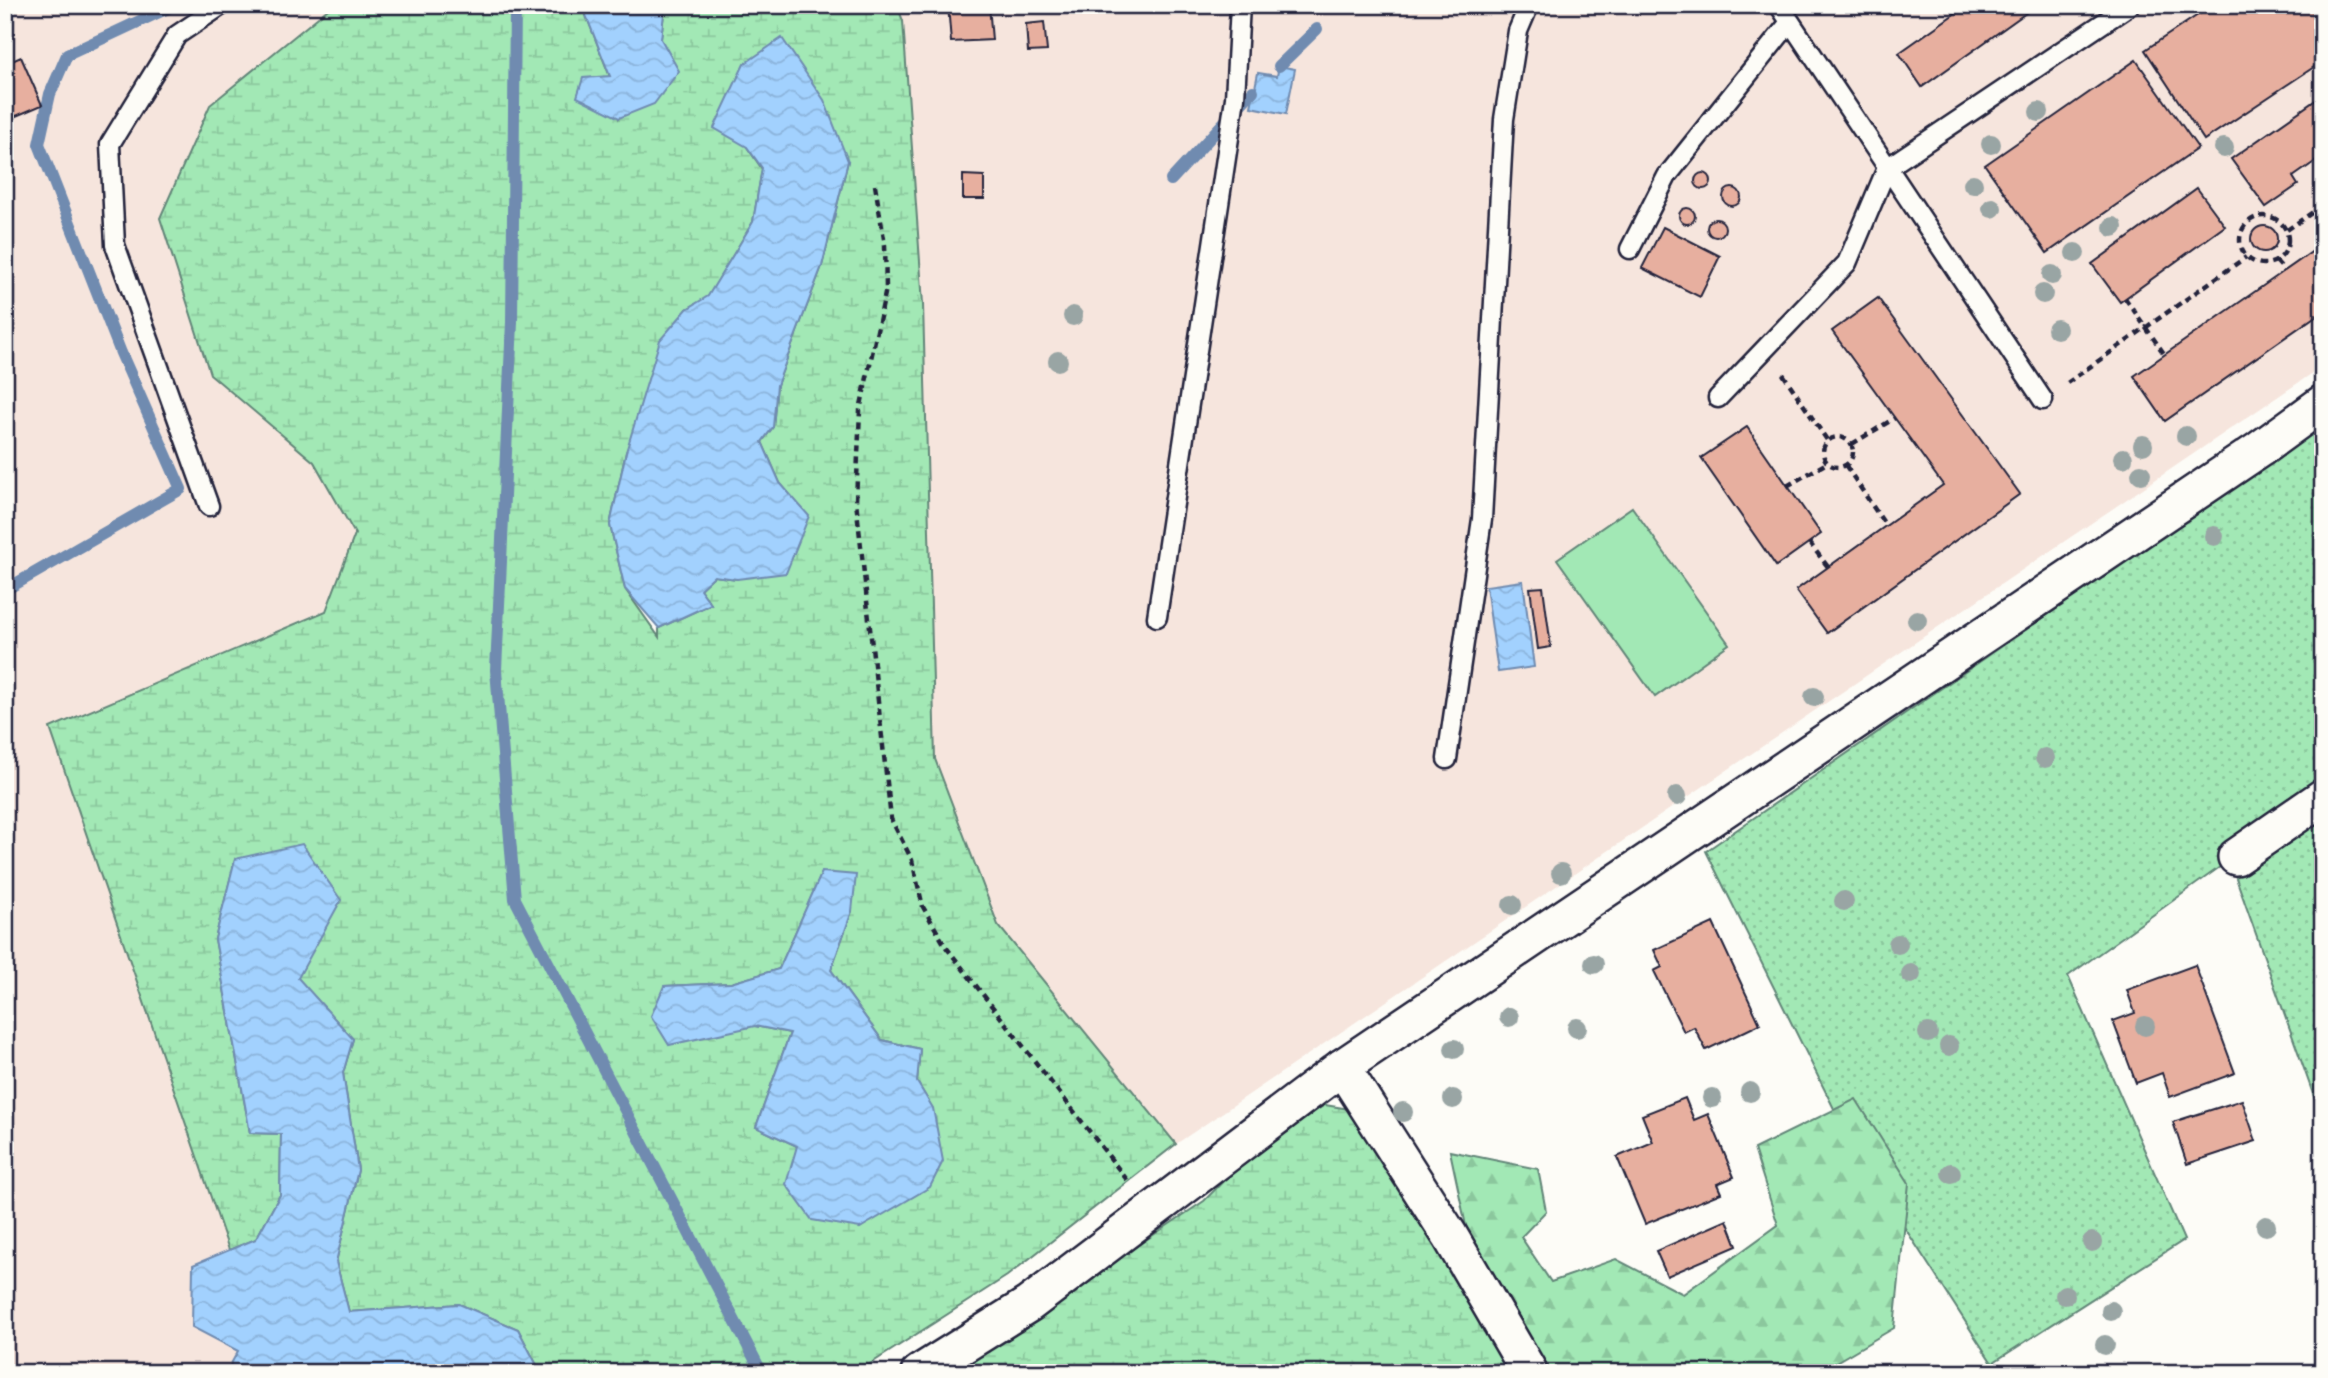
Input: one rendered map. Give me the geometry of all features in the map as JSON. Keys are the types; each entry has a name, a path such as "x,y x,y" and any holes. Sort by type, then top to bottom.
{"street":[{"path":"919,1373 1029,1304 1342,1067 2260,449 2323,403"},
{"path":"2236,857 2323,797"},
{"path":"1342,1067 1450,1236 1530,1373"}],"lane":[{"path":"209,506 116,245 110,144 177,35 222,5"},
{"path":"1157,617 1234,98 1240,5"},
{"path":"1447,759 1482,519 1504,119 1518,31 1529,5"},
{"path":"1718,398 1847,263 1887,168 2130,5"},
{"path":"1630,249 1667,176 1786,11 1887,168 2043,400"}],"path":[{"path":"874,184 885,245 886,289 860,410 856,501 891,819 912,860 923,907 946,947 1152,1212"},
{"path":"2287,230 2323,205"},
{"path":"2270,216 2280,220 2287,230 2289,241 2285,253 2276,261 2264,264 2246,257 2240,237 2250,220 2270,216"},
{"path":"2043,400 2246,257"},
{"path":"2276,261 2285,271"},
{"path":"2125,298 2144,329 2165,355"},
{"path":"1765,348 1828,440"},
{"path":"1852,444 1895,418"},
{"path":"1836,436 1845,438 1852,444 1854,456 1846,466 1834,468 1827,463 1823,448 1828,440 1836,436"},
{"path":"1787,486 1827,463"},
{"path":"1846,466 1886,526"},
{"path":"1809,542 1828,567"}],"shaded area":[{"path":"5,5 333,5 210,105 210,374 314,462 355,534 326,610 50,728 229,1250 193,1265 239,1352 226,1373 5,1373"},
{"path":"897,5 2323,5 2323,366 1176,1144 998,925 935,759 923,304 903,21"}],"green space":[{"path":"333,5 582,5 610,77 619,118 661,39 665,5 897,5 903,21 923,304 935,759 998,925 1176,1144 1007,1276 856,1373 541,1373 518,1329 459,1304 349,1312 336,1262 358,1170 343,1073 353,1039 297,978 235,860 215,939 250,1133 281,1134 280,1195 256,1239 229,1250 50,728 326,611 355,534 314,462 210,374 160,218 210,105","holes":["747,147 848,161 822,266 777,385 773,427 762,442 780,483 808,516 737,579 714,576 700,589 711,604 659,628 659,637 625,589 610,525 626,452 687,309 708,297 753,222 762,169","822,873 852,911 831,970 882,1040 920,1049 917,1082 933,1109 880,1214 860,1228 797,1146 756,1127 790,1033 755,1026 664,986 731,983 779,969"]},
{"path":"2323,424 2323,793 2068,976 2184,1240 1992,1363 1854,1149 1706,851"},
{"path":"1632,507 1729,644 1655,697 1557,559"},
{"path":"2315,813 2323,833 2323,1122 2235,875"},
{"path":"1856,1099 1909,1183 1894,1328 1817,1373 1540,1373 1466,1226 1450,1151 1538,1169 1546,1211 1521,1237 1551,1282 1616,1259 1683,1294 1778,1225 1754,1149"},
{"path":"1325,1105 1355,1110 1518,1373 947,1373 1204,1201 1267,1136"}],"water":[{"path":"582,5 665,5 661,39 679,71 654,104 619,118 577,97 583,78 610,76"},
{"path":"782,38 824,100 848,161 822,266 777,385 773,427 762,442 780,483 809,516 786,573 737,579 714,576 700,589 711,604 659,628 625,589 610,525 626,452 660,340 687,309 708,296 753,222 762,168 747,147 714,128 744,64"},
{"path":"1279,66 1295,69 1286,114 1251,107 1258,73 1277,76"},
{"path":"1523,581 1534,667 1498,672 1486,586"},
{"path":"302,844 341,900 298,978 353,1039 343,1073 358,1170 336,1262 349,1312 459,1304 518,1329 541,1373 226,1373 238,1351 192,1327 193,1265 256,1239 280,1195 281,1134 250,1133 215,939 235,859"},
{"path":"822,872 856,875 852,911 831,970 882,1040 920,1049 917,1082 933,1108 943,1161 930,1187 860,1228 812,1220 786,1184 797,1146 756,1127 790,1033 755,1026 669,1045 651,1016 664,986 731,983 779,969"}],"building":[{"path":"948,5 989,5 992,40 951,42"},
{"path":"1967,5 2037,5 1922,87 1899,53"},
{"path":"2213,5 2323,5 2323,61 2204,140 2145,50"},
{"path":"1044,22 1047,51 1028,52 1026,24"},
{"path":"21,57 42,105 9,119 5,112 5,64"},
{"path":"2136,60 2198,148 2047,253 1985,165"},
{"path":"2323,95 2323,156 2293,177 2298,185 2266,207 2231,159"},
{"path":"1700,173 1706,173 1711,181 1709,187 1700,189 1695,184 1695,178"},
{"path":"963,175 984,176 984,199 963,199"},
{"path":"1732,188 1738,191 1741,197 1738,203 1732,206 1726,203 1723,197 1726,191"},
{"path":"2197,188 2225,226 2120,302 2092,264"},
{"path":"1684,208 1690,208 1695,216 1693,222 1684,224 1679,219 1679,213"},
{"path":"1716,219 1722,222 1725,228 1722,234 1716,237 1710,234 1707,228 1710,222"},
{"path":"2264,226 2273,230 2277,239 2273,248 2264,252 2255,248 2251,239 2255,230"},
{"path":"1663,227 1720,256 1700,297 1642,268"},
{"path":"2323,244 2323,311 2165,421 2134,376"},
{"path":"1878,298 2020,494 1827,633 1796,590 1943,485 1832,331"},
{"path":"1747,427 1821,534 1776,566 1701,458"},
{"path":"1543,587 1551,647 1538,649 1530,588"},
{"path":"1713,923 1760,1024 1706,1050 1694,1027 1684,1032 1654,971 1662,967 1654,950"},
{"path":"2195,965 2235,1073 2170,1097 2162,1073 2136,1083 2113,1021 2135,1013 2127,990"},
{"path":"1685,1098 1694,1120 1708,1114 1734,1177 1717,1184 1721,1193 1645,1224 1617,1157 1653,1142 1642,1115"},
{"path":"2242,1100 2256,1141 2187,1164 2173,1122"},
{"path":"1727,1220 1737,1246 1667,1276 1656,1251"}],"waterway":[{"path":"515,5 512,322 496,670 515,899 762,1373"},
{"path":"5,590 181,489 121,353 39,144 50,94 67,55 172,6"},
{"path":"1279,66 1317,29"},
{"path":"1171,180 1253,91"}]}
